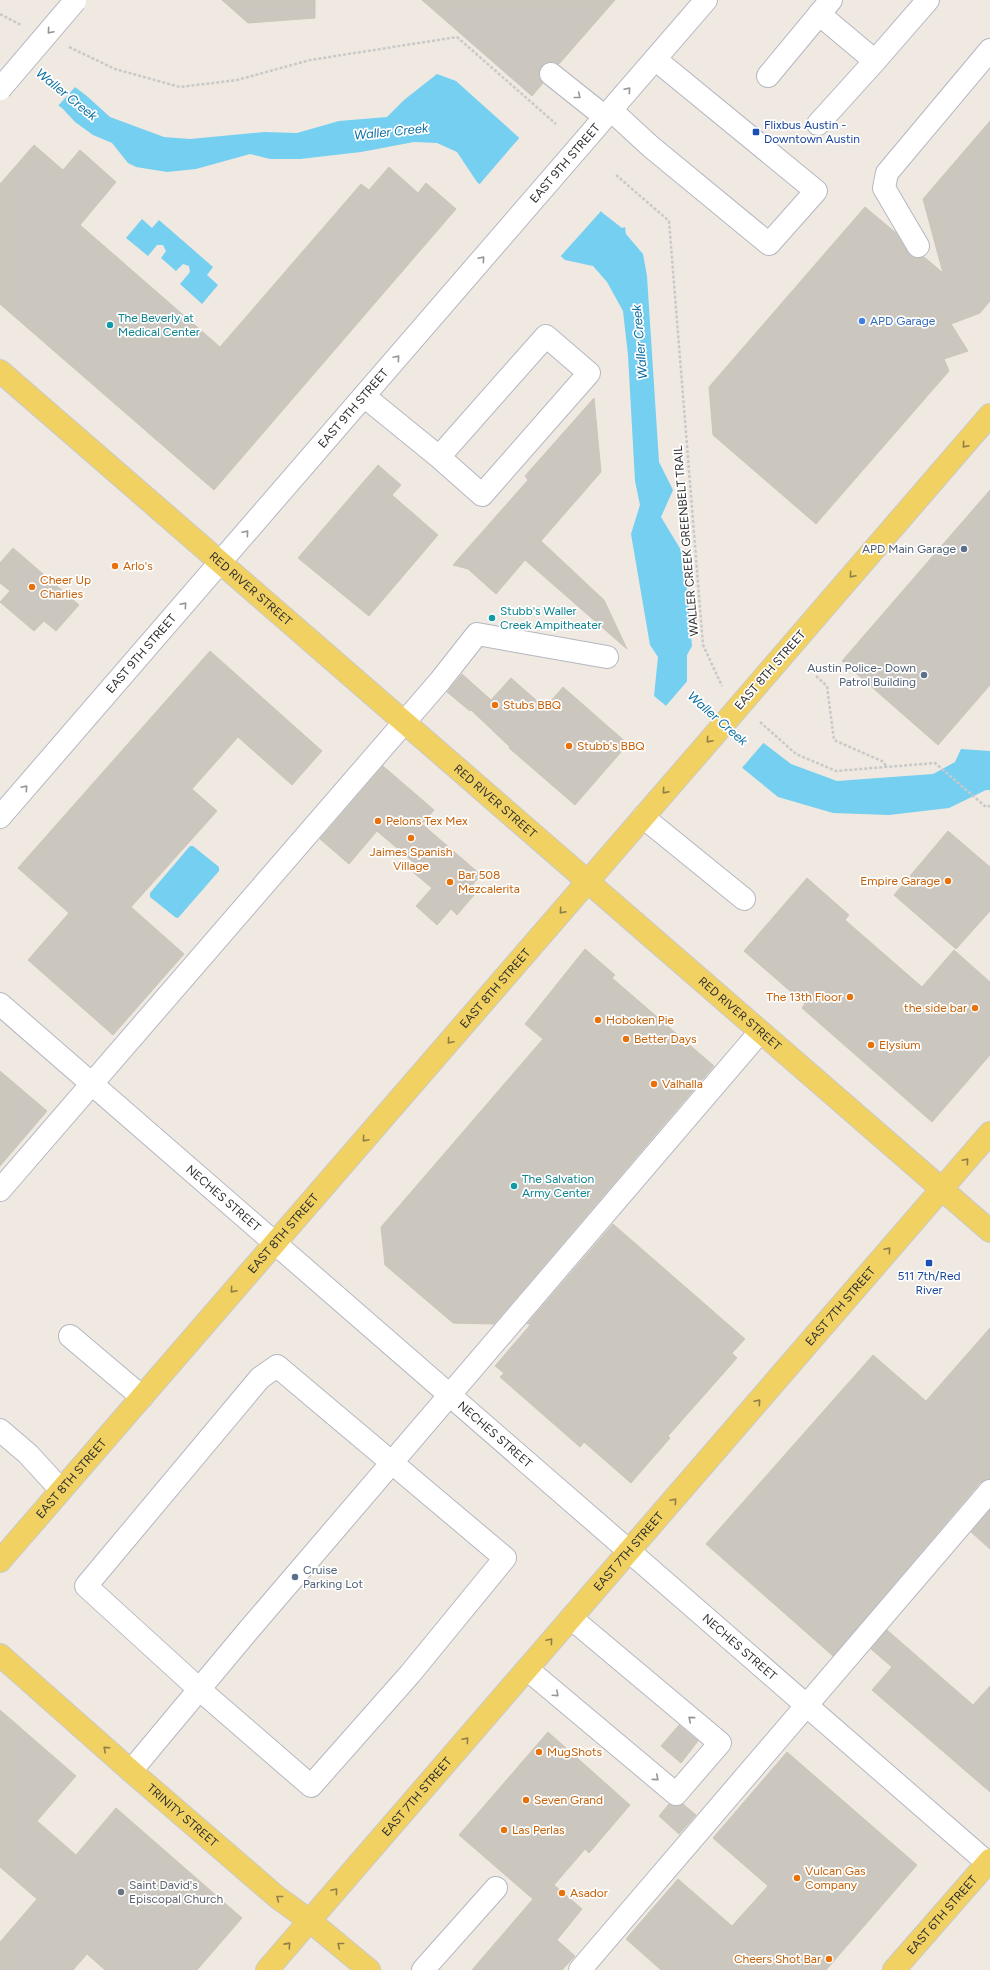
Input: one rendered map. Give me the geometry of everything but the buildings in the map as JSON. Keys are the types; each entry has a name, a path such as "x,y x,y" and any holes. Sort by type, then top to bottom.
{"main road":[{"name":"RED RIVER STREET","path":"0,371 990,1231"},
{"name":"EAST 8TH STREET","path":"0,1561 990,415"},
{"name":"EAST 7TH STREET","path":"267,1970 990,1133"},
{"name":"TRINITY STREET","path":"0,1655 277,1897 310,1921 369,1970"},
{"name":"EAST 6TH STREET","path":"894,1970 989,1862"}],"street":[{"name":"EAST 9TH STREET","path":"0,817 706,0"},
{"path":"818,124 928,0"},
{"path":"0,89 76,1"},
{"path":"768,76 826,7 875,61"},
{"path":"918,246 884,188 887,173 990,50"},
{"path":"551,74 650,146 769,244 816,191 655,59"},
{"path":"364,396 482,495 589,373 546,336 439,458"},
{"path":"0,1190 404,722 477,634 607,657"},
{"path":"643,817 744,899"},
{"name":"NECHES STREET","path":"0,1004 806,1705 989,1862"},
{"path":"131,1771 199,1689 760,1032"},
{"path":"70,1336 142,1397"},
{"path":"277,1366 393,1462 505,1558 410,1674 311,1786 199,1689 86,1586 260,1378 277,1366"},
{"path":"0,1430 28,1454 61,1490"},
{"path":"580,1970 990,1490"},
{"path":"527,1668 676,1794 720,1743 571,1618"},
{"path":"423,1970 496,1888"}],"path":[{"path":"0,14 29,28"},
{"path":"64,45 115,69 180,87 237,80 310,60 457,37 556,124"},
{"name":"WALLER CREEK GREENBELT TRAIL","path":"616,175 669,221 703,644 722,687"},
{"path":"816,676 827,686 834,740 884,762 886,767"},
{"path":"756,718 796,754 836,771 935,763 988,806"}],"water":[{"name":"Waller Creek","path":"0,29 88,97 110,117 164,137 190,139 265,132 297,133 339,121 387,117 404,100 437,74 456,81 604,214 622,228 625,227 626,234 643,254 647,276 659,462 673,490 661,517 684,555 692,646 687,655 687,684 791,764 837,781 933,774 955,762 961,749 990,751 990,790 986,790 949,808 889,815 833,813 778,797 654,696 658,657 650,645 631,534 640,505 635,481 628,355 623,311 607,282 593,266 565,260 477,182 457,152 437,143 414,142 361,152 300,159 270,159 250,154 196,169 167,172 136,167 128,163 112,143 93,135 75,122 63,109 0,59"},
{"path":"142,219 152,228 159,220 213,267 207,275 218,285 202,304 180,284 190,272 189,266 183,264 176,271 161,258 166,251 163,245 157,245 148,256 126,238"},
{"path":"190,846 193,846 219,867 219,871 178,918 150,897 150,893"}],"pier":[{"path":"0,27 76,86 57,107 0,61"},
{"path":"521,136 602,210 559,258 478,186"},
{"path":"689,679 689,683 765,741 741,769 665,707"}],"place":[{"name":"Flixbus Austin - Downtown Austin","path":"756,132"},
{"name":"APD Garage","path":"862,321"},
{"name":"The Beverly at Medical Center","path":"110,325"},
{"name":"APD Main Garage","path":"964,549"},
{"name":"Arlo's","path":"115,566"},
{"name":"Cheer Up Charlies","path":"32,587"},
{"name":"Stubb's Waller Creek Ampitheater","path":"492,618"},
{"name":"Austin Police- Down Patrol Building","path":"924,675"},
{"name":"Stubs BBQ","path":"495,705"},
{"name":"Stubb's BBQ","path":"569,746"},
{"name":"Pelons Tex Mex","path":"378,821"},
{"name":"Jaimes Spanish Village","path":"411,838"},
{"name":"Empire Garage","path":"948,881"},
{"name":"Bar 508 Mezcalerita","path":"450,882"},
{"name":"The 13th Floor","path":"850,997"},
{"name":"the side bar","path":"975,1008"},
{"name":"Hoboken Pie","path":"598,1020"},
{"name":"Better Days","path":"626,1039"},
{"name":"Elysium","path":"871,1045"},
{"name":"Valhalla","path":"654,1084"},
{"name":"The Salvation Army Center","path":"514,1186"},
{"name":"511 7th/Red River","path":"929,1263"},
{"name":"Cruise Parking Lot","path":"295,1577"},
{"name":"MugShots","path":"539,1752"},
{"name":"Seven Grand","path":"526,1800"},
{"name":"Las Perlas","path":"504,1830"},
{"name":"Vulcan Gas Company","path":"797,1878"},
{"name":"Saint David's Episcopal Church","path":"121,1892"},
{"name":"Asador","path":"562,1893"},
{"name":"Cheers Shot Bar","path":"829,1959"}]}
